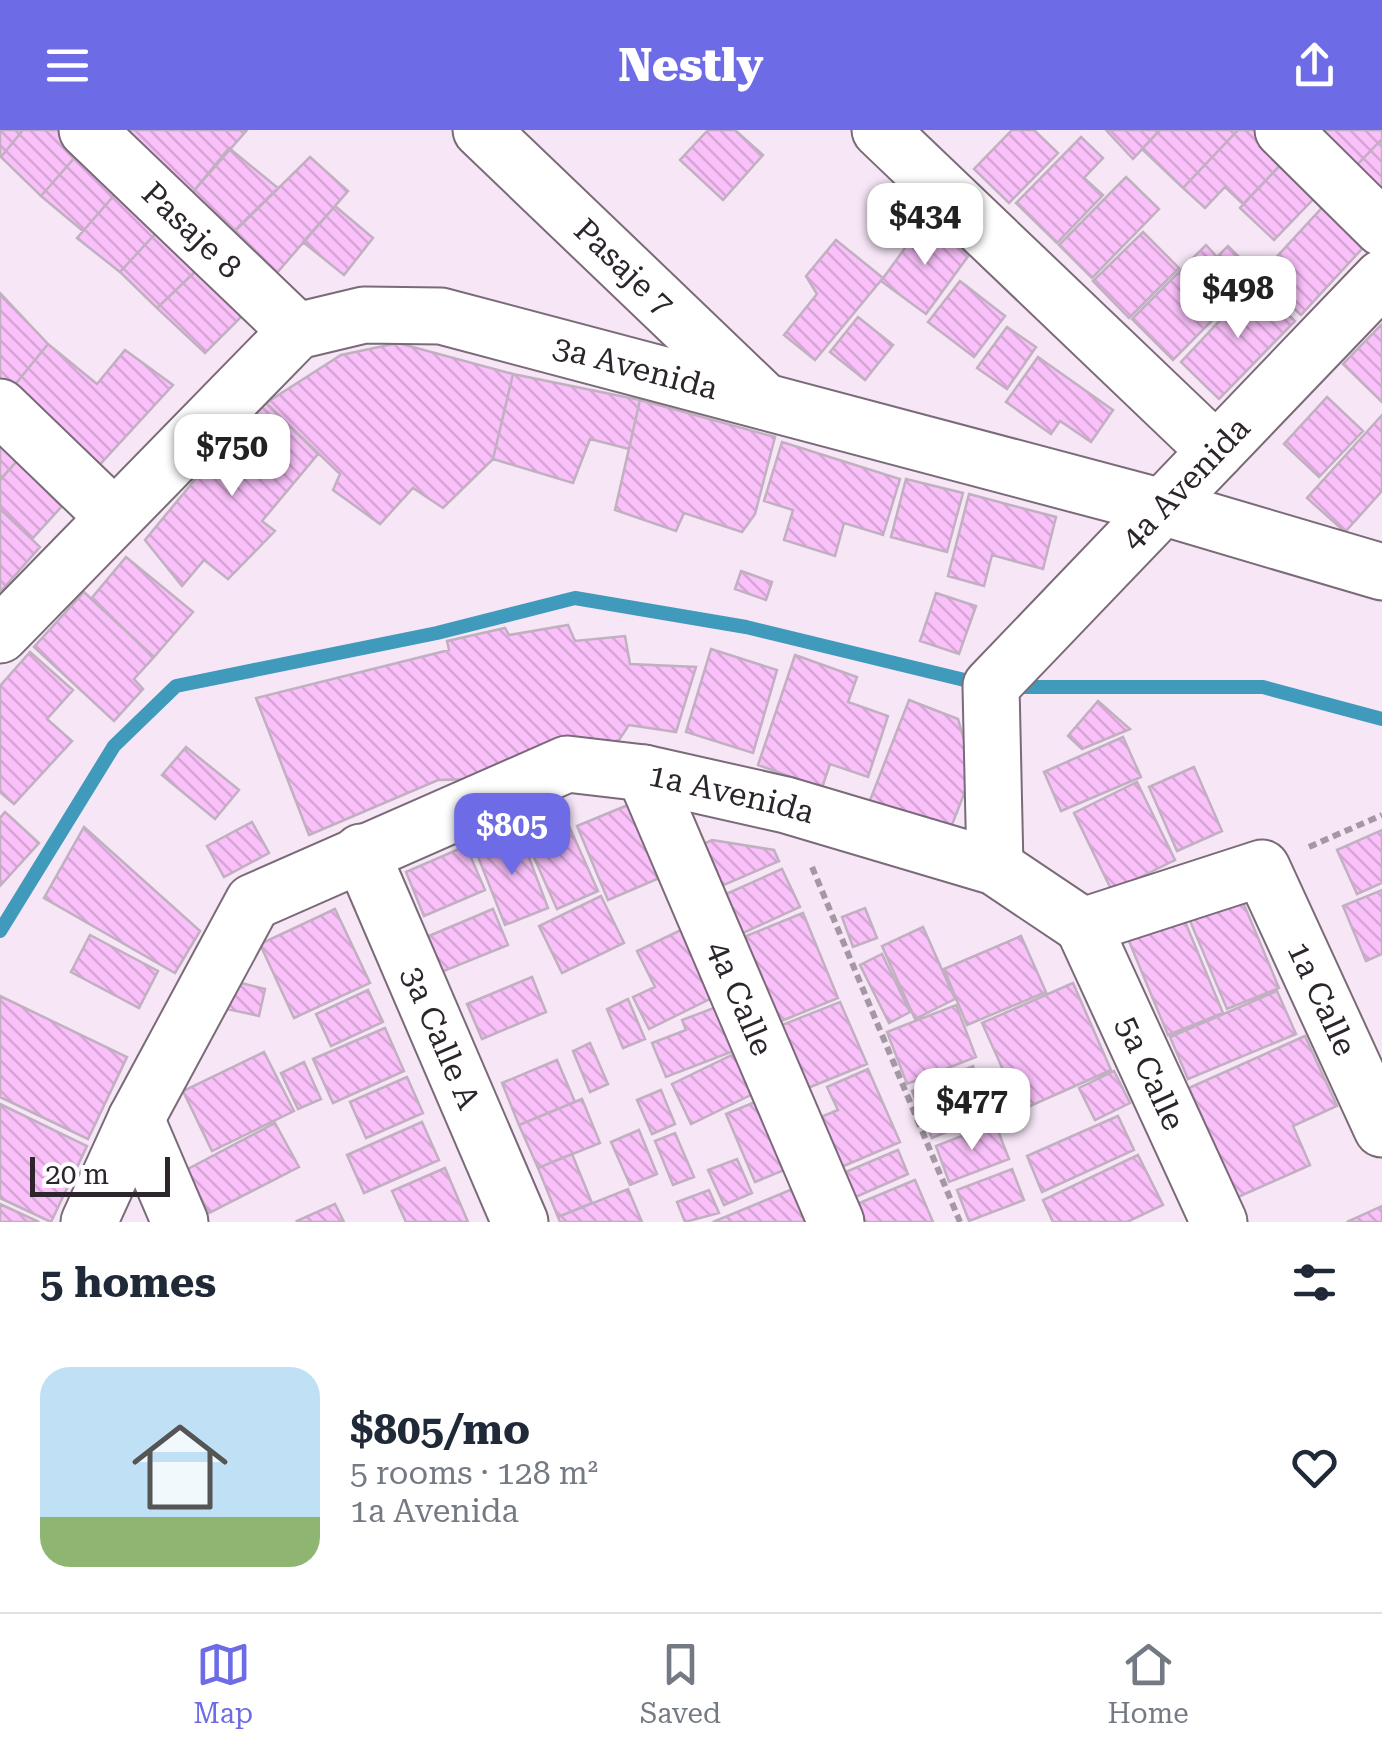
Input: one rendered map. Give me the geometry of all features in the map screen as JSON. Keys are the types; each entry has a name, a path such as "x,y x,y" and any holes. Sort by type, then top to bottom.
{"street":[{"name":"Pasaje 8","path":"87,130 296,331"},
{"name":"Pasaje 7","path":"481,130 768,404"},
{"path":"880,130 1216,451"},
{"path":"1283,130 1382,228"},
{"name":"4a Avenida","path":"995,867 991,686 1382,278"},
{"name":"3a Avenida","path":"296,331 364,315 441,316 1162,507 1382,572"},
{"path":"0,635 112,515 296,331"},
{"path":"0,407 112,515"},
{"name":"1a Avenida","path":"89,1222 136,1119 253,902 567,764 644,773 786,806 995,867 1084,926"},
{"name":"4a Calle","path":"644,773 836,1222"},
{"name":"3a Calle A","path":"361,852 520,1222"},
{"path":"1084,926 1262,868"},
{"name":"1a Calle","path":"1262,868 1382,1128"},
{"name":"5a Calle","path":"1084,926 1218,1222"},
{"path":"136,1119 180,1222"}],"path":[{"path":"786,806 960,1222"},
{"path":"1262,868 1382,815"}],"building":[{"path":"0,130 23,130 1,157 0,156"},
{"path":"23,130 66,130 83,148 41,196 1,157"},
{"path":"120,130 247,130 192,193"},
{"path":"708,130 735,130 763,155 723,200 680,160"},
{"path":"1012,130 1034,130 1058,153 1009,203 974,169"},
{"path":"1106,130 1160,130 1133,159"},
{"path":"1160,130 1238,130 1183,188 1142,149"},
{"path":"1238,130 1260,130 1288,157 1243,204 1225,187 1205,208 1183,188"},
{"path":"1316,130 1382,130 1382,139 1355,167"},
{"path":"1081,137 1103,158 1084,178 1103,195 1057,243 1016,203"},
{"path":"1382,139 1382,192 1355,167"},
{"path":"83,148 124,184 83,231 41,196"},
{"path":"229,148 278,188 234,231 192,193"},
{"path":"310,157 348,191 269,282 226,240"},
{"path":"1288,157 1323,189 1274,240 1240,208"},
{"path":"1126,177 1159,209 1092,278 1059,245"},
{"path":"124,184 168,220 120,272 77,238"},
{"path":"1330,199 1372,238 1301,315 1259,276"},
{"path":"335,206 373,238 344,275 303,242"},
{"path":"168,220 200,267 157,308 120,272"},
{"path":"924,222 969,255 926,314 881,281"},
{"path":"1143,232 1179,268 1129,318 1093,281"},
{"path":"836,240 883,278 815,360 784,335 817,294 806,276"},
{"path":"1206,245 1217,257 1228,246 1257,275 1173,360 1132,319"},
{"path":"200,267 248,310 205,353 157,308"},
{"path":"960,281 1005,316 974,357 928,322"},
{"path":"1255,283 1295,321 1219,399 1181,362"},
{"path":"0,293 48,344 5,397 0,392"},
{"path":"858,317 893,345 865,380 830,352"},
{"path":"1382,324 1382,402 1343,364"},
{"path":"1007,327 1036,347 1007,389 977,368"},
{"path":"398,343 513,374 493,459 443,508 413,488 380,524 333,490 340,474 266,403 341,355"},
{"path":"48,344 97,384 125,350 173,385 93,472 5,397"},
{"path":"1038,357 1113,410 1091,442 1060,421 1051,434 1006,402"},
{"path":"513,374 640,400 629,449 590,439 573,483 493,459"},
{"path":"1327,397 1363,431 1319,477 1284,444"},
{"path":"640,400 775,437 755,514 742,532 684,513 676,531 615,510"},
{"path":"266,403 318,454 262,521 275,531 228,579 204,560 182,586 145,540 217,453"},
{"path":"1382,415 1382,491 1345,532 1307,498"},
{"path":"0,428 25,452 0,480"},
{"path":"782,442 900,479 883,535 844,523 835,556 784,540 793,510 764,501"},
{"path":"25,452 74,493 32,539 0,509 0,480"},
{"path":"906,479 963,493 947,552 891,537"},
{"path":"969,494 1056,517 1043,569 992,555 984,586 948,576"},
{"path":"0,509 40,547 1,591 0,590"},
{"path":"126,557 193,612 154,657 91,599"},
{"path":"741,571 772,582 766,600 735,589"},
{"path":"84,592 154,657 134,679 143,689 114,721 34,647"},
{"path":"936,593 976,606 959,654 920,641"},
{"path":"568,625 575,641 625,636 630,664 696,667 676,732 629,725 619,740 477,779 438,780 309,835 256,698 449,650 447,641 505,628 509,635"},
{"path":"711,649 777,670 753,753 686,732"},
{"path":"30,652 73,690 47,719 72,741 14,804 0,792 0,686"},
{"path":"795,655 857,677 848,702 888,716 868,777 830,764 822,788 758,765"},
{"path":"909,700 958,719 973,771 946,840 867,808"},
{"path":"1098,701 1130,729 1082,749 1068,736"},
{"path":"1123,737 1141,777 1061,811 1044,772"},
{"path":"186,747 239,790 215,819 162,775"},
{"path":"1194,767 1222,831 1177,851 1149,787"},
{"path":"1137,782 1175,860 1112,891 1074,813"},
{"path":"640,800 671,873 608,900 577,826"},
{"path":"5,812 39,843 0,886 0,818"},
{"path":"565,817 598,891 557,909 524,835"},
{"path":"252,822 269,853 224,877 207,846"},
{"path":"84,827 200,931 175,973 44,898"},
{"path":"1382,830 1382,883 1357,894 1337,850"},
{"path":"519,831 548,908 505,925 475,849"},
{"path":"712,840 774,850 779,861 710,891 690,850"},
{"path":"466,846 485,890 424,916 406,872"},
{"path":"782,869 800,907 732,938 715,899"},
{"path":"1382,890 1382,954 1366,961 1343,906"},
{"path":"1240,895 1279,988 1227,1009 1188,916"},
{"path":"601,896 624,943 562,973 539,926"},
{"path":"865,908 877,938 853,947 842,917"},
{"path":"335,909 370,983 294,1018 260,944"},
{"path":"493,909 508,945 439,973 424,938"},
{"path":"1181,912 1223,1013 1168,1035 1126,934"},
{"path":"803,913 838,998 769,1026 734,941"},
{"path":"923,927 955,999 915,1019 882,946"},
{"path":"681,930 714,997 649,1029 633,997 655,987 637,951"},
{"path":"90,935 158,971 139,1008 71,972"},
{"path":"1021,936 1046,992 967,1025 944,969"},
{"path":"882,954 910,1012 889,1023 860,965"},
{"path":"532,977 546,1012 482,1039 467,1004"},
{"path":"233,981 265,989 259,1016 227,1009"},
{"path":"1073,983 1111,1070 1021,1110 982,1023"},
{"path":"368,990 383,1022 331,1046 316,1014"},
{"path":"1277,991 1296,1034 1188,1079 1170,1037"},
{"path":"0,996 127,1057 88,1139 0,1097"},
{"path":"628,999 645,1039 623,1048 607,1009"},
{"path":"840,1002 867,1064 798,1092 772,1029"},
{"path":"727,1003 744,1047 666,1077 652,1043 686,1030 682,1020"},
{"path":"956,1005 976,1057 907,1084 887,1032"},
{"path":"385,1028 404,1071 333,1103 313,1059"},
{"path":"1305,1036 1337,1106 1293,1126 1310,1165 1238,1197 1189,1088"},
{"path":"590,1043 608,1084 590,1092 573,1051"},
{"path":"264,1052 294,1111 212,1151 183,1091"},
{"path":"738,1052 757,1092 691,1124 672,1084"},
{"path":"557,1060 575,1102 519,1125 502,1083"},
{"path":"304,1062 321,1099 298,1109 281,1073"},
{"path":"973,1066 993,1112 932,1138 912,1091"},
{"path":"868,1069 900,1142 832,1171 811,1121 838,1110 827,1087"},
{"path":"1114,1071 1130,1103 1095,1120 1079,1088"},
{"path":"407,1077 423,1113 366,1138 350,1102"},
{"path":"661,1090 675,1124 652,1134 637,1100"},
{"path":"582,1099 600,1143 538,1168 519,1125"},
{"path":"760,1100 789,1168 755,1182 726,1114"},
{"path":"0,1104 87,1146 51,1222 0,1198"},
{"path":"1118,1116 1134,1150 1042,1192 1027,1156"},
{"path":"422,1122 439,1160 364,1193 347,1155"},
{"path":"275,1123 299,1167 209,1213 186,1170"},
{"path":"995,1123 1009,1159 949,1182 936,1146"},
{"path":"639,1130 657,1174 630,1185 611,1142"},
{"path":"675,1133 694,1177 673,1185 655,1141"},
{"path":"898,1150 908,1174 851,1199 841,1174"},
{"path":"572,1154 592,1203 558,1217 538,1168"},
{"path":"1138,1155 1163,1205 1127,1222 1053,1222 1043,1200"},
{"path":"737,1159 752,1193 724,1205 708,1170"},
{"path":"445,1168 468,1222 406,1222 392,1191"},
{"path":"1012,1169 1024,1200 969,1221 957,1190"},
{"path":"915,1180 933,1222 851,1222 845,1209"},
{"path":"800,1186 815,1222 713,1222"},
{"path":"628,1189 642,1222 560,1222 558,1217"},
{"path":"709,1190 719,1213 685,1222 677,1202"},
{"path":"0,1204 39,1222 0,1222"},
{"path":"335,1204 344,1222 297,1221"},
{"path":"1382,1206 1382,1222 1347,1222"}],"waterway":[{"path":"0,931 114,746 176,686 437,633 575,598 746,627 981,684"},
{"path":"1012,687 1263,687 1382,719"}]}
